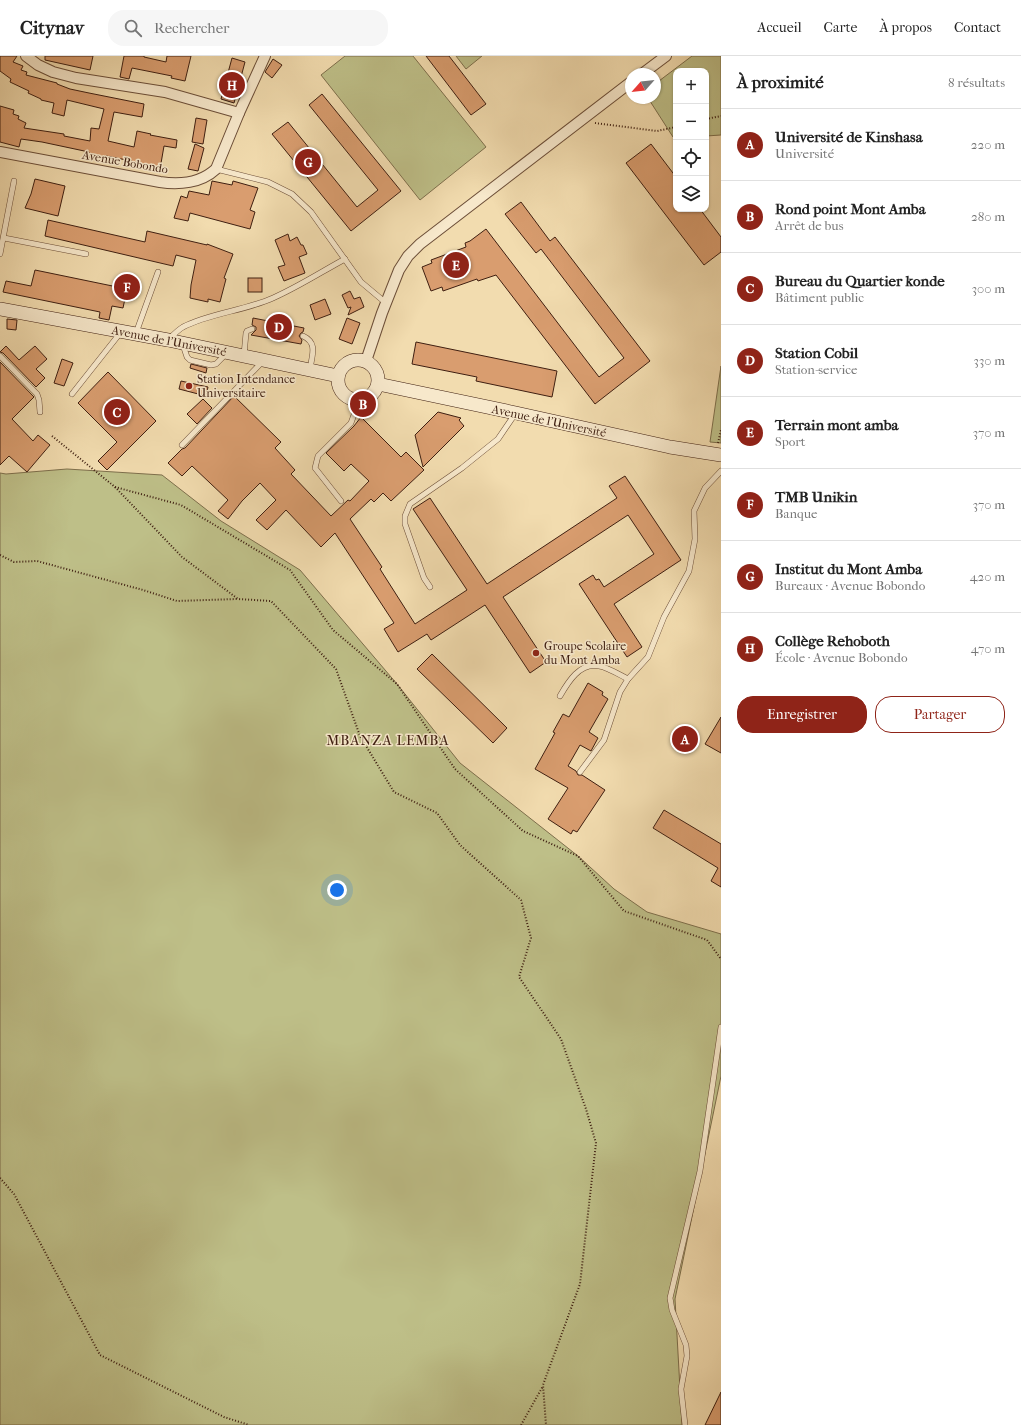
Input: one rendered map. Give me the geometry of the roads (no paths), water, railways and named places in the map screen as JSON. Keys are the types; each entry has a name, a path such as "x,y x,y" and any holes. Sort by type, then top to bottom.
{"street":[{"path":"26,56 38,65 53,72 76,78 165,92 239,113"},
{"path":"216,170 239,113 265,56"},
{"path":"650,68 666,56"},
{"path":"366,361 399,270 408,256 420,244 625,87"},
{"name":"Avenue Bobondo","path":"0,152 172,184 196,181 210,175 216,170"},
{"name":"Avenue de l'Université","path":"0,309 168,340 338,376"},
{"path":"357,359 366,361 374,367 378,375 378,384 374,392 367,398 358,400 350,398 342,393 338,385 338,376 341,368 348,362 357,359"},
{"name":"Avenue de l'Université","path":"378,384 670,447 721,455"}],"lane":[{"path":"216,170 268,182 292,194 311,212 361,282 386,303"},
{"path":"0,254 14,181"},
{"path":"4,238 86,254"},
{"path":"168,340 181,328 192,323 250,307 273,298 304,283 345,259"},
{"path":"136,334 158,272"},
{"path":"244,356 246,333 247,330 252,329"},
{"path":"72,394 121,332"},
{"path":"303,336 309,339 313,346 310,370"},
{"path":"0,356 37,394 40,400 40,412"},
{"path":"182,445 263,360"},
{"path":"341,501 315,468 318,456 351,423 355,412 354,399"},
{"path":"430,587 424,578 406,524 406,516 410,504 462,468 498,439 516,413"},
{"path":"580,772 604,740 620,692 628,679 648,657 664,617 689,571 695,539 694,510 705,488 721,471"},
{"path":"560,696 574,676 586,666 599,666 628,679"},
{"path":"685,1425 680,1389 687,1356 686,1345 672,1310 670,1298 700,1171 721,1027"}],"place":[{"name":"Collège Rehoboth","path":"232,85"},
{"name":"Institut du Mont Amba","path":"308,162"},
{"name":"Terrain mont amba","path":"456,265"},
{"name":"TMB Unikin","path":"127,287"},
{"name":"Station Cobil","path":"279,327"},
{"name":"Station Intendance Universitaire","path":"189,386"},
{"name":"Rond point Mont Amba","path":"363,404"},
{"name":"Bureau du Quartier konde","path":"117,412"},
{"name":"Groupe Scolaire du Mont Amba","path":"536,653"},
{"name":"Université de Kinshasa","path":"685,739"}],"district":[{"name":"MBANZA LEMBA","path":"388,740"}]}
